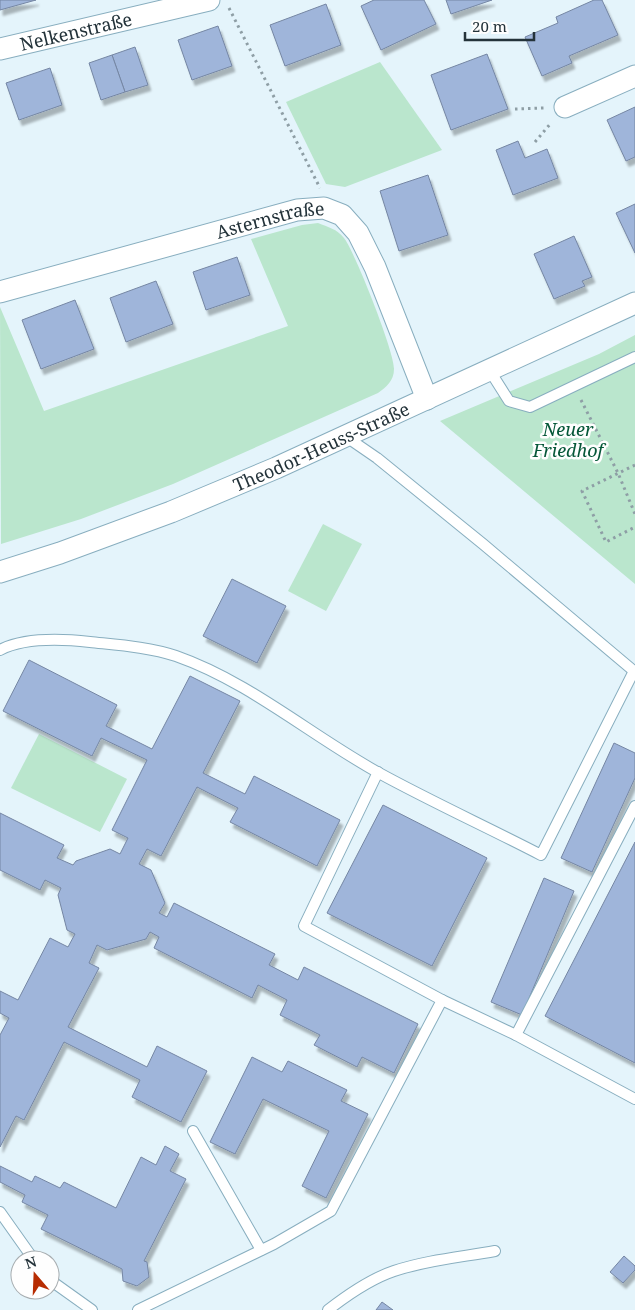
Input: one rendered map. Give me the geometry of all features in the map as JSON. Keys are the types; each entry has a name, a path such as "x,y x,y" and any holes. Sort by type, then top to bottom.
{"street":[{"name":"Nelkenstraße","path":"0,49 209,0"},
{"path":"565,107 635,76"},
{"name":"Asternstraße","path":"0,292 297,210 324,208 342,215 358,233 375,266 427,399"},
{"name":"Theodor-Heuss-Straße","path":"0,572 60,553 171,512 276,468 635,304"}],"lane":[{"path":"490,370 509,401 530,407 635,357"},
{"path":"0,650 39,640 80,641 126,646 174,656 213,671 263,699 378,772 541,855 634,671 414,488 377,458 345,436"},
{"path":"378,772 304,926 442,1000 516,1035 635,1100"},
{"path":"516,1035 635,806"},
{"path":"138,1310 261,1250 331,1211 442,1000"},
{"path":"193,1131 261,1250"},
{"path":"0,1212 27,1250"},
{"path":"328,1310 345,1297 392,1272 425,1263 496,1251"},
{"path":"60,1287 92,1310"}],"path":[{"path":"225,0 320,184 324,208"},
{"path":"574,386 618,473 635,514"},
{"path":"635,465 582,491 606,542 635,527"}],"green space":[{"path":"380,62 442,150 345,187 326,184 286,102"},
{"path":"318,223 335,230 344,238 364,281 393,359 394,373 387,386 378,393 173,484 81,519 1,544 0,307 44,411 288,326 251,239 302,225"},
{"name":"Neuer Friedhof","path":"635,335 635,584 440,421 599,354"},
{"path":"323,524 362,544 326,611 288,591"},
{"path":"39,734 127,779 100,832 11,788"}],"building":[{"path":"0,0 36,0 0,10"},
{"path":"374,0 424,0 436,24 381,50 361,6"},
{"path":"446,0 492,0 451,14"},
{"path":"594,0 602,0 618,35 569,56 572,63 542,76 525,37 558,23 556,17"},
{"path":"326,4 341,45 285,66 270,25"},
{"path":"218,26 232,66 192,80 178,40"},
{"path":"135,47 148,85 125,92 112,55"},
{"path":"487,54 508,109 451,130 431,75"},
{"path":"112,55 125,92 101,100 89,63"},
{"path":"50,68 62,105 19,120 6,83"},
{"path":"635,107 635,157 626,161 607,120"},
{"path":"518,141 525,158 547,149 558,178 513,195 496,150"},
{"path":"428,175 448,235 399,251 380,191"},
{"path":"635,204 635,253 616,213"},
{"path":"574,236 592,277 582,281 585,286 554,299 534,254"},
{"path":"237,257 250,295 206,310 193,272"},
{"path":"156,281 173,324 126,342 110,298"},
{"path":"75,300 94,349 41,369 22,320"},
{"path":"232,579 286,606 257,663 203,636"},
{"path":"29,660 117,705 106,726 152,749 190,676 240,701 203,773 245,794 254,776 340,820 317,866 230,822 238,808 197,787 161,856 147,849 139,864 151,870 165,903 159,913 167,917 174,903 275,954 269,965 298,980 304,967 418,1024 394,1073 362,1057 357,1067 314,1045 320,1035 280,1015 287,1000 258,985 252,998 154,948 159,937 150,932 146,939 107,950 97,945 89,963 99,968 68,1027 147,1067 157,1046 207,1071 181,1122 132,1097 140,1080 64,1042 24,1120 16,1116 0,1147 0,1035 9,1018 0,1013 0,991 18,1000 50,938 68,947 75,934 67,930 58,895 61,888 45,880 40,890 0,870 0,813 64,845 57,858 73,865 76,861 110,849 120,854 128,838 112,830 147,760 101,738 92,756 3,711"},
{"path":"614,743 635,753 635,778 592,872 561,858"},
{"path":"383,805 487,858 432,966 327,913"},
{"path":"635,842 635,1063 545,1016"},
{"path":"544,878 574,891 522,1015 491,1002"},
{"path":"252,1057 282,1072 288,1061 347,1090 341,1101 368,1114 326,1198 302,1186 329,1131 263,1099 235,1154 210,1142"},
{"path":"165,1146 179,1154 170,1171 186,1179 144,1261 147,1262 149,1277 137,1286 123,1281 122,1269 41,1229 48,1215 22,1202 25,1195 0,1182 0,1166 32,1182 35,1176 60,1188 64,1182 116,1208 141,1157 156,1165"},
{"path":"624,1256 635,1266 635,1270 623,1283 610,1272"},
{"path":"382,1302 393,1310 376,1310"}]}
